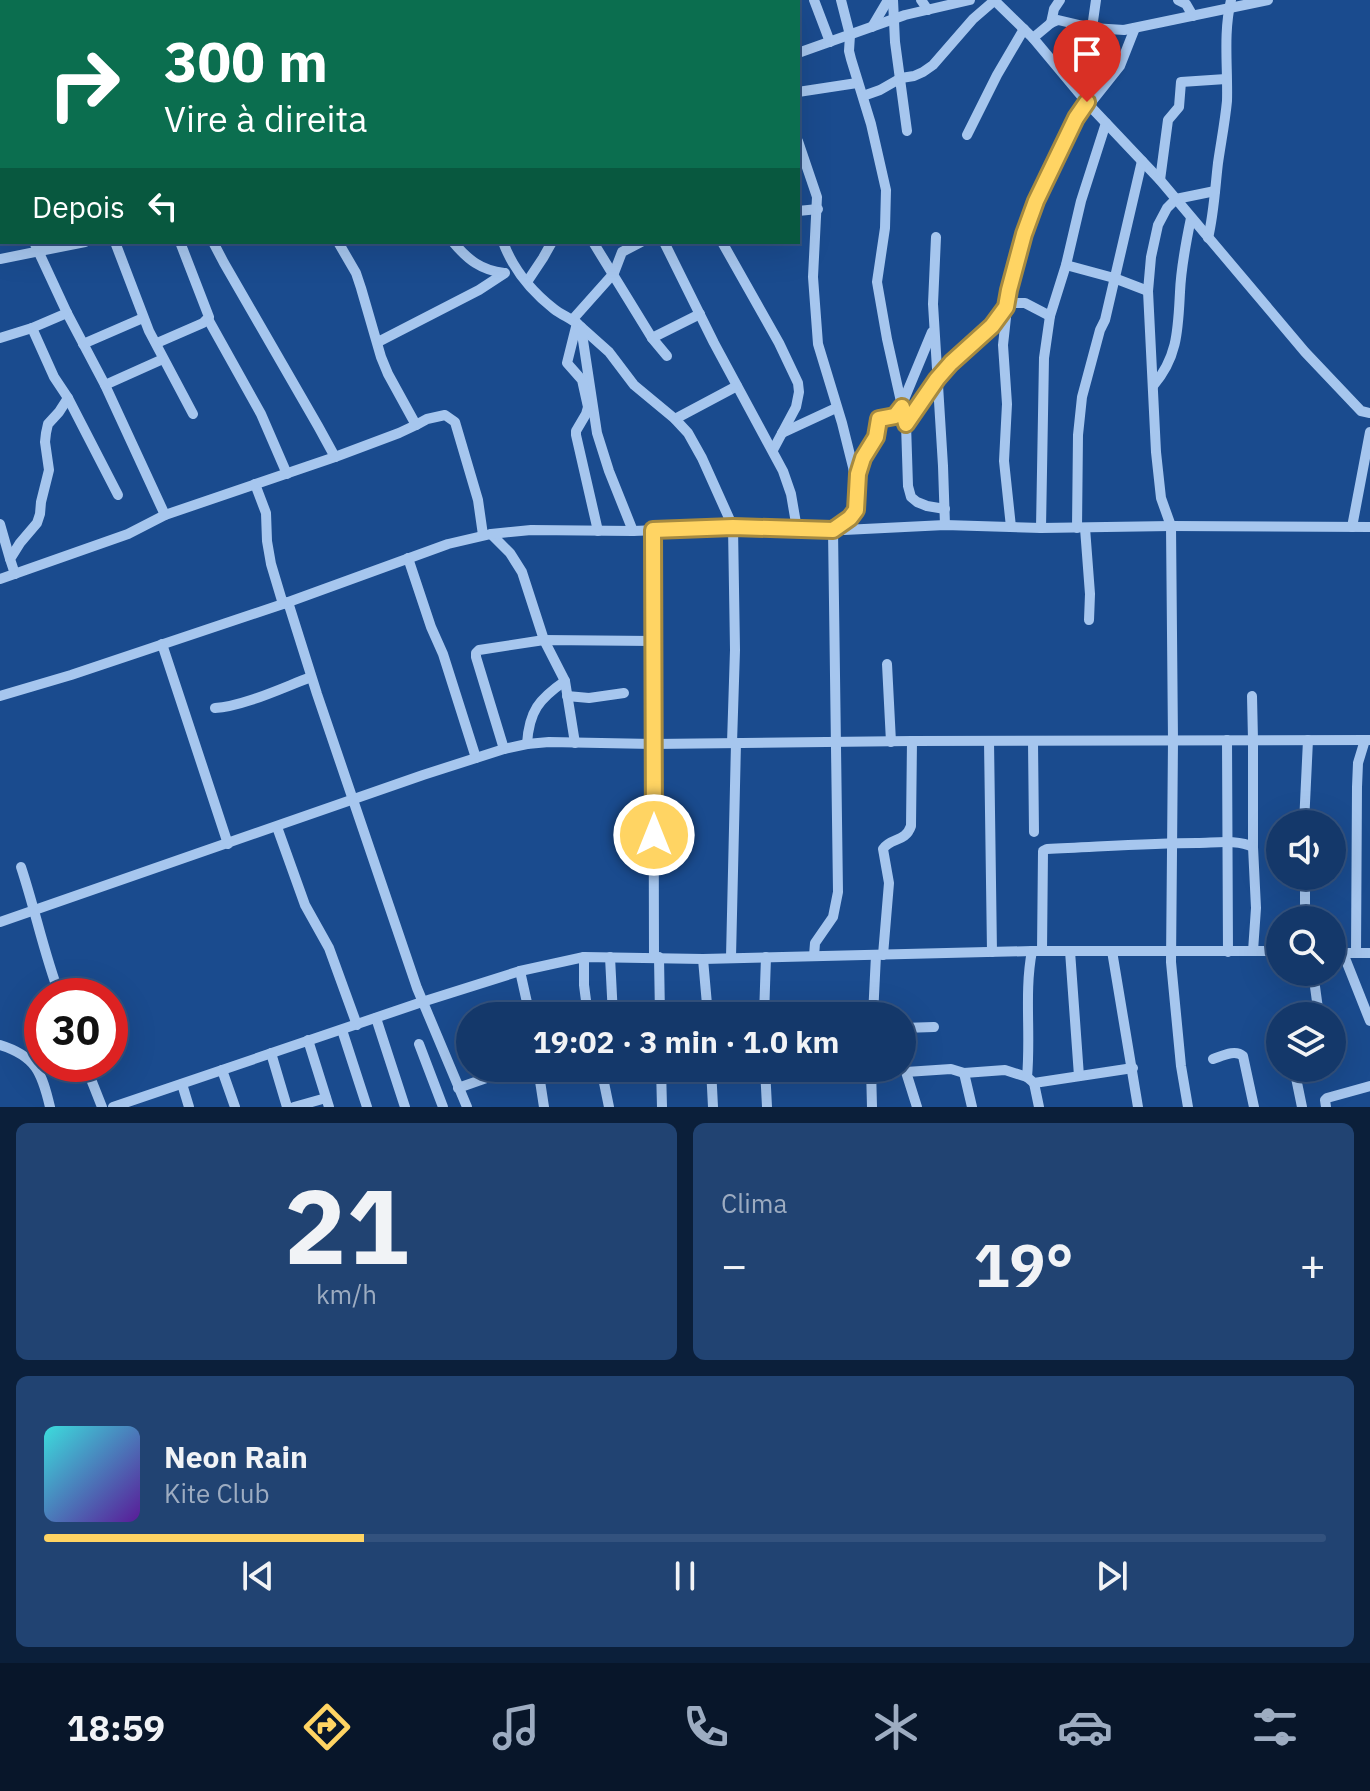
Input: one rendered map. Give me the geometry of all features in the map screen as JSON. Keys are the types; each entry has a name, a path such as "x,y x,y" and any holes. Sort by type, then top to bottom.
{"street":[{"path":"814,0 830,42"},
{"path":"841,0 850,35 849,51 878,150 886,190 885,228 877,282 906,424 908,486 911,497 917,502 945,509"},
{"path":"872,27 891,0"},
{"path":"891,0 907,131"},
{"path":"921,0 928,10"},
{"path":"800,52 894,20 970,0"},
{"path":"863,96 933,65 994,0 1033,38 1088,104 1160,180 1314,361 1361,411 1370,413"},
{"path":"1051,23 1060,0"},
{"path":"1092,28 1096,0"},
{"path":"1178,0 1186,4 1193,16"},
{"path":"1033,38 1058,20 1092,28 1130,29 1193,16 1230,4 1268,0"},
{"path":"1208,238 1225,120 1226,30 1230,4"},
{"path":"967,135 1024,29"},
{"path":"1011,527 1004,461 1007,404 1003,345 1009,290 1036,201 1076,118 1120,66 1132,40 1130,29"},
{"path":"1160,180 1168,120 1179,107 1181,82 1226,79"},
{"path":"800,92 857,83"},
{"path":"1041,528 1044,358 1050,316 1106,123"},
{"path":"800,155 815,188 818,209 813,277 816,334 849,447 856,487"},
{"path":"1089,620 1090,594 1081,528 1078,435 1082,397 1105,320 1142,161"},
{"path":"1188,1107 1181,1066 1171,951 1171,526 1161,498 1156,452 1148,291 1151,257 1161,216 1176,199 1215,191"},
{"path":"800,211 818,209"},
{"path":"1153,386 1167,369 1175,348 1191,218"},
{"path":"936,237 934,327 945,525"},
{"path":"0,259 36,246 60,244"},
{"path":"116,244 143,318 193,414"},
{"path":"181,244 208,319 261,414 287,474"},
{"path":"214,244 335,457"},
{"path":"339,244 356,273 388,374 416,425"},
{"path":"455,244 470,261 484,269 523,278"},
{"path":"504,244 523,278 556,311 577,323 609,352 634,385 688,433 733,527 735,659 731,957"},
{"path":"523,278 543,258 551,244"},
{"path":"594,244 652,338 667,356"},
{"path":"598,531 576,435 588,407 582,380 566,358 577,323 614,273 622,252 637,244"},
{"path":"665,244 783,471 797,529"},
{"path":"723,244 798,383 798,400 773,450"},
{"path":"36,246 165,515"},
{"path":"1066,265 1148,291"},
{"path":"378,342 505,273"},
{"path":"906,424 937,379 992,326 1006,307 1025,303 1050,316"},
{"path":"0,338 67,313"},
{"path":"652,338 700,314"},
{"path":"83,344 143,318"},
{"path":"157,343 208,319"},
{"path":"577,323 597,433 633,531"},
{"path":"833,530 854,514 863,458 876,437 879,419 895,416 902,407 934,327"},
{"path":"32,328 58,384 118,495"},
{"path":"105,385 163,359"},
{"path":"675,419 737,386"},
{"path":"10,559 37,523 49,470 45,442 48,424 68,398"},
{"path":"782,433 836,408"},
{"path":"0,579 128,534 165,515 335,457 438,415 445,415 455,422 487,535 510,553 522,572 544,640 565,681 575,743"},
{"path":"1352,527 1370,432"},
{"path":"255,484 266,513 271,564 422,1002 467,1107"},
{"path":"0,524 15,574"},
{"path":"0,696 286,603 448,544 487,535 531,530 633,531 733,527 833,530 945,525 1041,528 1370,527"},
{"path":"653,530 653,744 659,1002"},
{"path":"814,956 815,943 833,917 838,892 833,530"},
{"path":"408,558 476,758"},
{"path":"504,749 476,653 482,649 544,640 653,641"},
{"path":"162,644 228,844"},
{"path":"887,664 891,742"},
{"path":"215,708 311,677"},
{"path":"527,744 531,716 539,703 565,681"},
{"path":"567,696 589,698 624,693"},
{"path":"1252,696 1256,908 1253,951"},
{"path":"1227,740 1228,952"},
{"path":"1305,810 1308,740"},
{"path":"0,922 476,758 527,744 1367,740 1358,763 1356,953"},
{"path":"874,1002 889,890 883,849 905,837 911,826 912,741"},
{"path":"989,741 992,952"},
{"path":"1033,742 1034,832"},
{"path":"277,827 305,905 329,948 357,1025"},
{"path":"1039,1107 1031,1080 1028,974 1037,951 1043,851 1172,843 1229,842 1253,847"},
{"path":"21,867 53,978"},
{"path":"113,1107 127,1105 422,1002 520,971 584,957 703,959 1037,951 1266,951"},
{"path":"1070,951 1079,1076"},
{"path":"1112,951 1138,1107"},
{"path":"1346,953 1370,953"},
{"path":"584,957 586,1002"},
{"path":"610,957 612,1002"},
{"path":"764,1002 766,957"},
{"path":"703,959 707,1002"},
{"path":"520,971 527,1002"},
{"path":"1346,971 1370,1021"},
{"path":"376,1018 405,1107"},
{"path":"916,1028 934,1027"},
{"path":"342,1030 367,1107"},
{"path":"294,1107 327,1103 308,1040"},
{"path":"419,1044 443,1107"},
{"path":"0,1045 24,1055 35,1065 44,1083 50,1107"},
{"path":"271,1053 287,1107"},
{"path":"1213,1059 1235,1053 1243,1056 1254,1107"},
{"path":"916,1070 951,1069 964,1073 1005,1070 1031,1080 1133,1068"},
{"path":"222,1070 235,1107"},
{"path":"964,1073 972,1107"},
{"path":"92,1082 102,1107"},
{"path":"458,1088 475,1082"},
{"path":"540,1082 544,1107"},
{"path":"604,1082 609,1107"},
{"path":"661,1082 662,1107"},
{"path":"712,1082 713,1107"},
{"path":"766,1082 767,1107"},
{"path":"871,1082 872,1107"},
{"path":"908,1082 917,1107"},
{"path":"1297,1082 1302,1107"},
{"path":"182,1084 189,1107"},
{"path":"1326,1107 1327,1098 1370,1086"}],"route":[{"path":"654,835 653,530 733,527 833,530 850,518 856,510 860,466 876,437 879,419 895,416 902,407 906,424 937,379 992,326 1006,307 1024,234 1036,201 1076,118 1087,102"}]}
